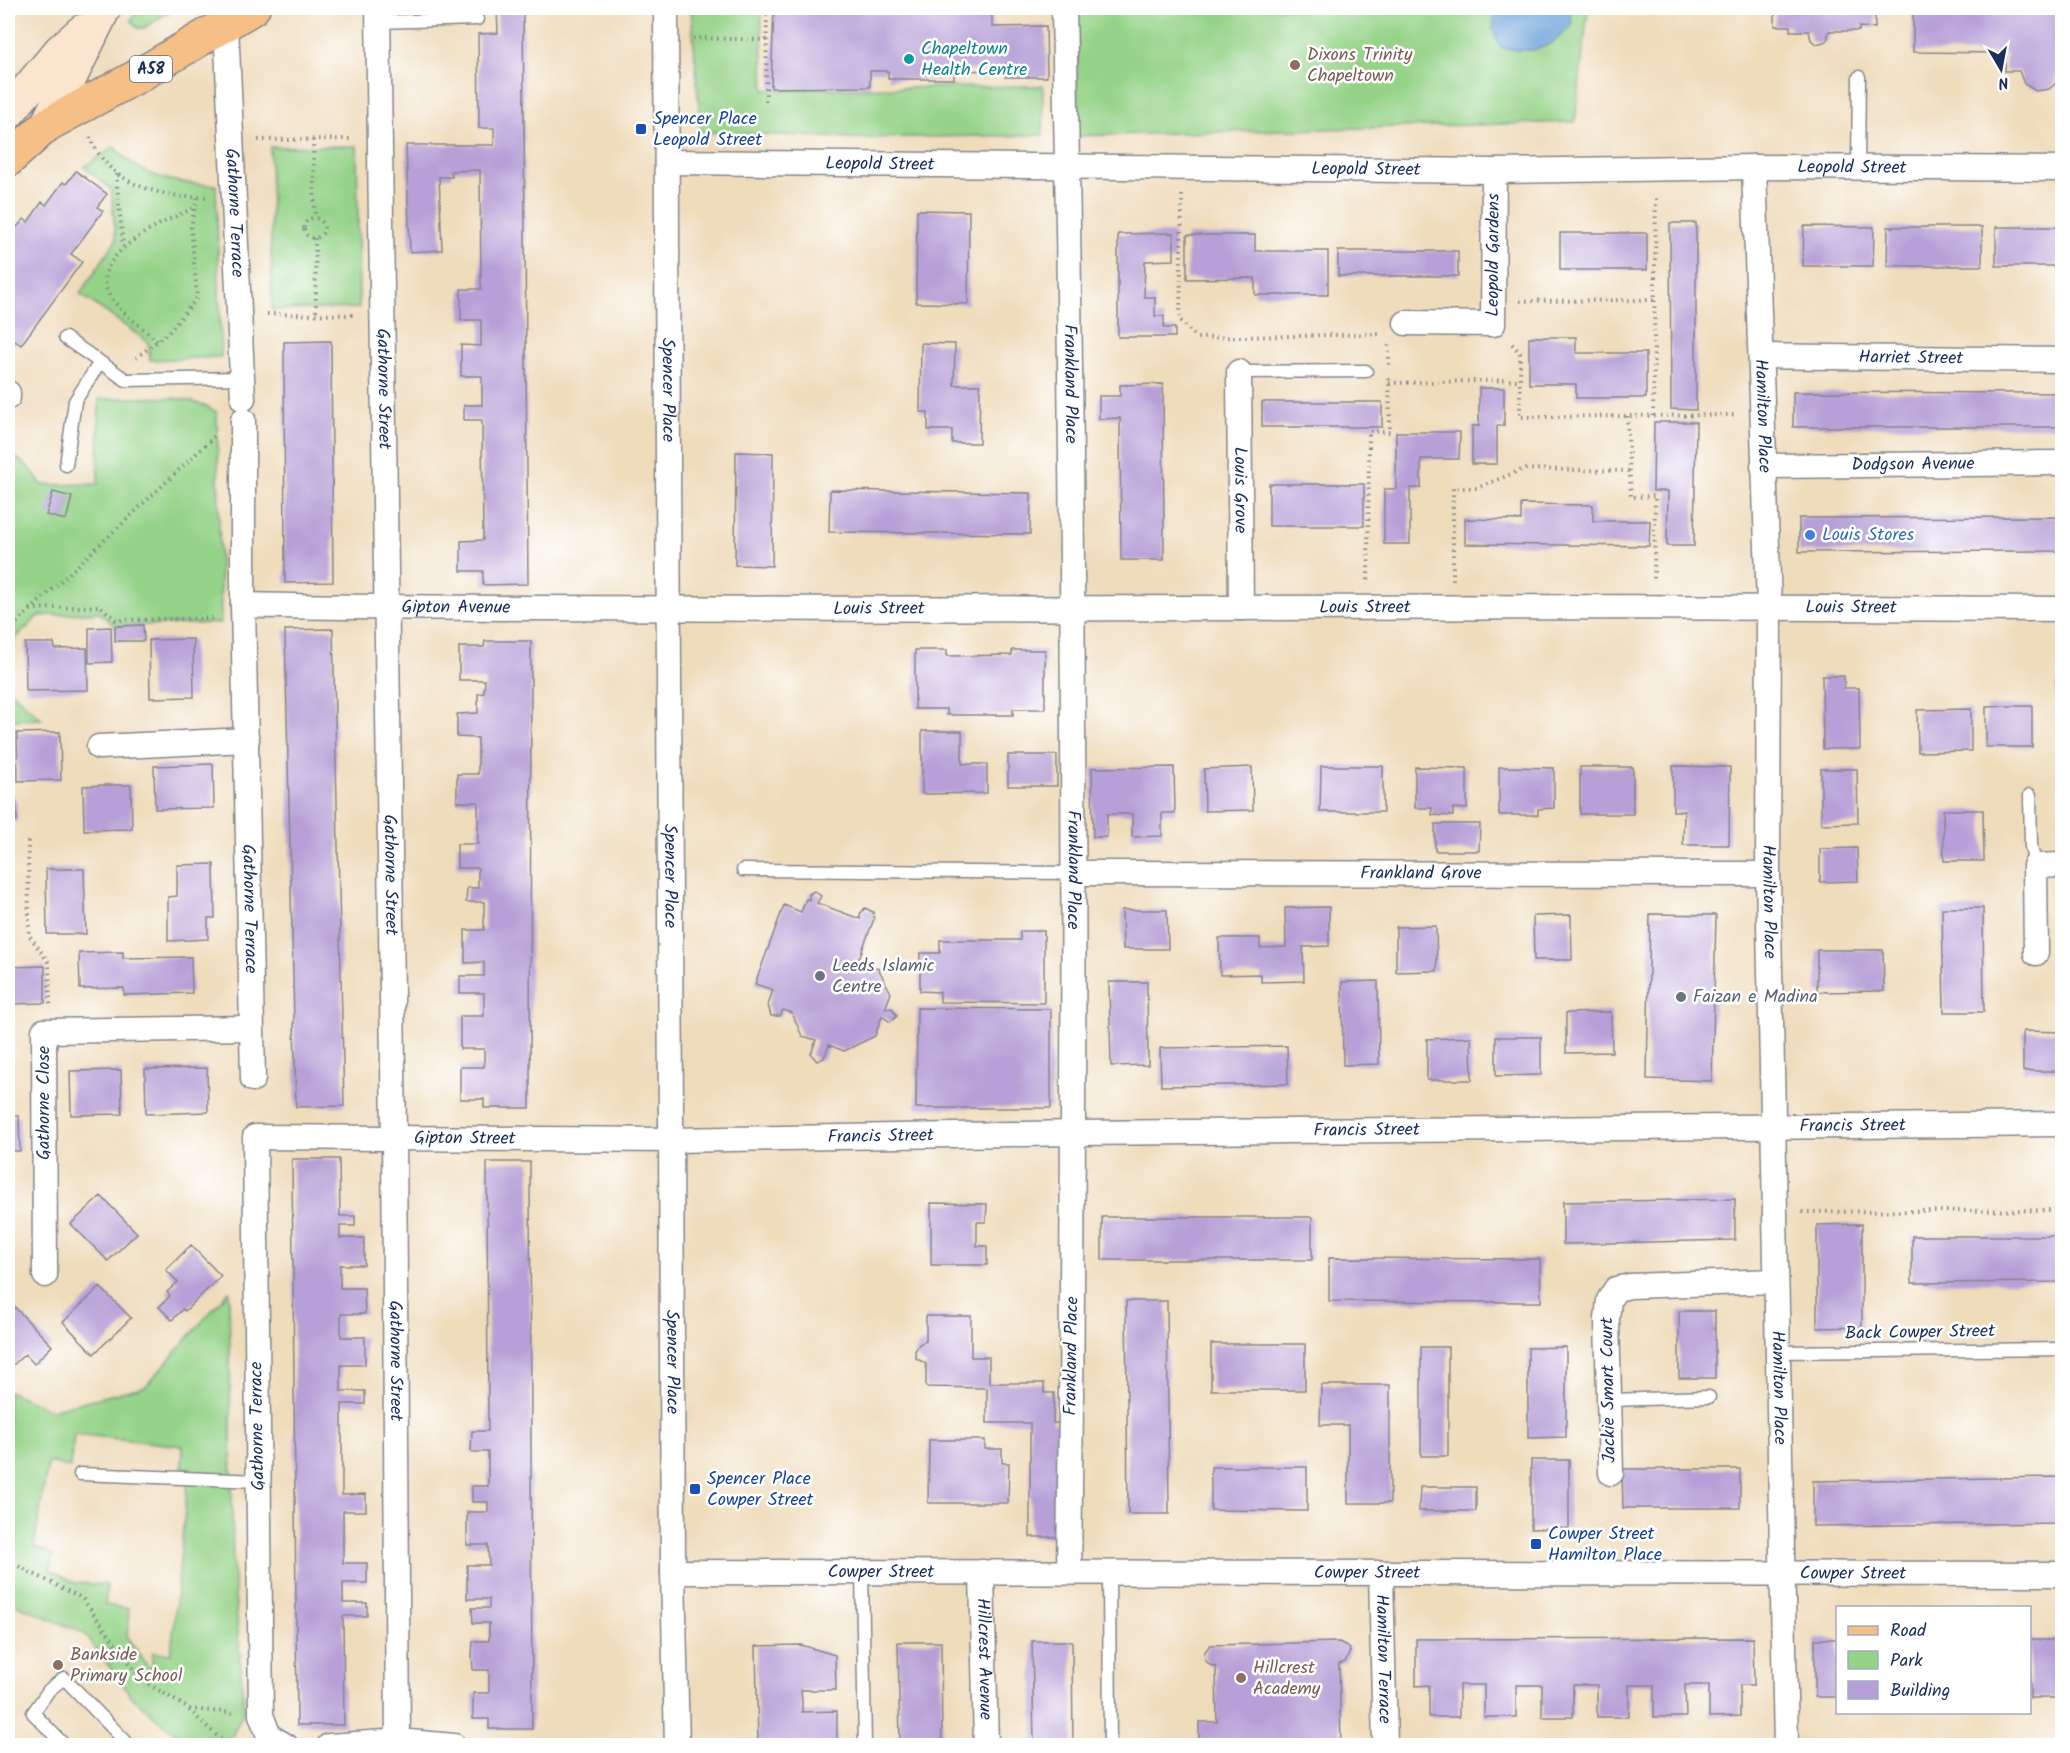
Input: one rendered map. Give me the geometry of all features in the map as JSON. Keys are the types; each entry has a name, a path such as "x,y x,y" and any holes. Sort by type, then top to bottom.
{"main road":[{"name":"A58","path":"8,160 47,125 253,8"}],"street":[{"name":"Spencer Place","path":"666,8 674,1572 677,1746"},
{"name":"Frankland Place","path":"1064,8 1075,873 1075,1133 1069,1572"},
{"path":"8,113 60,51 101,13"},
{"path":"47,125 101,13"},
{"name":"Gathorne Street","path":"379,15 394,1136 385,1743"},
{"name":"Gathorne Terrace","path":"226,25 243,399 243,611 253,1079"},
{"name":"Leopold Street","path":"668,162 1494,171 1755,167 2062,169"},
{"name":"Hamilton Place","path":"1755,167 1769,606 1768,874 1786,1746"},
{"name":"Leopold Gardens","path":"1406,323 1493,312 1494,171"},
{"name":"Harriet Street","path":"1761,356 2062,360"},
{"name":"Louis Grove","path":"1239,372 1241,608"},
{"name":"Dodgson Avenue","path":"1763,466 2062,463"},
{"name":"Louis Street","path":"668,610 1769,606 2062,609"},
{"name":"Gipton Avenue","path":"243,611 668,610"},
{"path":"99,747 247,740"},
{"path":"2036,953 2035,866 2062,865"},
{"name":"Frankland Grove","path":"1075,873 1768,874"},
{"name":"Gathorne Close","path":"45,1275 44,1031 251,1028"},
{"name":"Francis Street","path":"673,1140 1075,1133 2062,1124"},
{"name":"Gipton Street","path":"255,1137 394,1136 673,1140"},
{"name":"Gathorne Terrace","path":"255,1137 261,1716"},
{"name":"Jackie Smart Court","path":"1611,1473 1607,1319 1609,1300 1616,1289 1630,1286 1776,1281"},
{"name":"Cowper Street","path":"674,1572 2062,1574"},
{"name":"Hillcrest Avenue","path":"982,1572 986,1746"},
{"name":"Hamilton Terrace","path":"1382,1573 1385,1746"},
{"path":"261,1716 269,1736 286,1746"},
{"path":"329,1746 385,1743 454,1746"}],"lane":[{"path":"379,15 477,19"},
{"path":"1858,168 1859,77"},
{"path":"64,338 126,380 243,399"},
{"path":"66,465 75,401 100,362"},
{"path":"1239,372 1366,371"},
{"path":"2030,795 2031,846 2035,866"},
{"path":"742,870 1075,873"},
{"name":"Back Cowper Street","path":"1778,1352 2062,1349"},
{"path":"1610,1400 1709,1397"},
{"path":"80,1474 259,1481"},
{"path":"862,1572 865,1746"},
{"path":"1110,1572 1110,1746"},
{"path":"65,1746 33,1713 49,1690 64,1678 130,1746"}],"path":[{"path":"766,101 767,8"},
{"path":"666,38 767,40"},
{"path":"76,109 99,156 116,173 139,184 171,194 197,198 234,196"},
{"path":"231,141 381,139"},
{"path":"313,140 315,218"},
{"path":"1182,168 1180,320 1197,338 1389,334 1390,432 1369,431 1368,608"},
{"path":"1653,416 1657,169"},
{"path":"116,173 123,246"},
{"path":"117,373 187,314 197,298 191,227 197,198"},
{"path":"157,341 118,306 107,290 107,274 113,258 123,246 195,208"},
{"path":"315,218 323,223 325,230 315,238"},
{"path":"315,218 304,225 304,231 315,238"},
{"path":"315,238 316,315"},
{"path":"1654,300 1493,312 1520,353 1520,417 1762,415"},
{"path":"239,314 383,315"},
{"path":"1389,383 1520,380"},
{"path":"1627,416 1630,497 1655,496 1653,607"},
{"path":"8,631 218,434"},
{"path":"1453,608 1453,488 1477,488 1524,469 1629,471"},
{"path":"29,609 100,606 116,620 243,611"},
{"path":"28,841 29,935 50,963 50,1031"},
{"path":"1775,1213 2062,1210"},
{"path":"8,1561 82,1598 142,1680 189,1709 228,1746"},
{"path":"189,1709 261,1716"}],"green space":[{"path":"140,8 175,8 144,28 138,28 131,20"},
{"path":"691,8 761,8 764,90 1043,86 1043,135 856,138 701,132"},
{"name":"Dixons Trinity Chapeltown","path":"1079,8 1588,8 1575,122 1075,136"},
{"path":"357,146 359,308 272,310 270,147"},
{"path":"114,147 136,166 160,177 187,183 216,185 221,357 150,360 148,342 80,294 116,240 111,189 84,167"},
{"path":"176,398 205,406 217,413 221,623 115,626 99,612 38,616 8,646 8,454 28,467 42,485 98,484 99,399"},
{"path":"8,689 42,719 8,720"},
{"path":"229,1291 233,1568 244,1710 228,1745 189,1745 133,1698 84,1633 8,1601 8,1391 51,1410 146,1386","holes":["74,1434 183,1446 182,1468 189,1468 171,1654 153,1652 151,1671 127,1637 129,1609 105,1605 107,1585 75,1583 50,1570 53,1554 34,1547 48,1462 70,1467"]}],"water":[{"path":"1495,8 1569,8 1572,25 1555,40 1540,48 1522,50 1500,47 1493,30"}],"building":[{"path":"430,8 446,8 447,9 430,11"},
{"path":"497,8 523,8 528,584 483,585 483,571 461,571 461,541 483,540 482,420 464,420 464,405 482,405 482,376 461,376 461,345 481,346 481,320 461,320 461,289 481,289 480,170 451,171 452,177 439,177 442,250 410,252 406,145 494,145 494,128 479,128 478,34 498,33"},
{"name":"Chapeltown Health Centre","path":"774,8 992,8 992,27 1046,26 1047,77 1005,77 1005,70 954,71 954,79 888,79 888,71 870,71 870,87 771,88"},
{"path":"1775,8 1875,8 1875,28 1859,27 1859,31 1829,31 1827,41 1817,44 1811,40 1809,31 1790,31 1790,26 1775,26"},
{"path":"1913,8 2062,8 2062,71 2055,84 2049,89 2036,91 2024,84 2019,71 2005,71 2006,53 1913,52"},
{"path":"76,171 107,194 97,207 103,211 71,254 82,262 21,345 15,341 8,352 8,227 11,222 17,227 24,219 28,222 42,202 46,205 63,182 66,184"},
{"path":"917,210 969,211 968,304 916,303"},
{"path":"1670,223 1696,223 1696,410 1671,409"},
{"path":"1804,226 1874,227 1873,266 1803,266"},
{"path":"1888,227 1982,227 1982,266 1887,266"},
{"path":"1996,227 2062,227 2062,266 1996,266"},
{"path":"1174,233 1174,260 1145,261 1144,297 1155,297 1155,316 1164,316 1164,328 1175,328 1175,337 1118,337 1118,234"},
{"path":"1560,233 1647,233 1647,270 1560,270"},
{"path":"1187,235 1255,235 1255,251 1328,251 1328,295 1255,295 1255,278 1187,279"},
{"path":"1338,251 1458,251 1458,276 1338,276"},
{"path":"1529,337 1576,337 1576,353 1646,353 1646,398 1576,398 1576,384 1529,384"},
{"path":"331,341 333,582 285,583 284,342"},
{"path":"921,343 955,344 954,385 980,385 979,443 952,443 952,430 928,430 928,412 920,412"},
{"path":"1163,384 1164,560 1121,560 1120,418 1099,419 1099,396 1120,396 1120,385"},
{"path":"1479,388 1504,388 1504,426 1497,426 1497,464 1472,464 1472,426 1479,426"},
{"path":"1793,392 2062,393 2062,427 1793,427"},
{"path":"1262,402 1382,402 1382,427 1262,427"},
{"path":"1654,422 1696,422 1694,546 1667,546 1668,491 1653,491"},
{"path":"1396,432 1460,432 1459,459 1421,459 1421,488 1410,488 1410,544 1384,544 1384,489 1396,489"},
{"path":"736,452 773,453 772,566 735,565"},
{"path":"1269,484 1364,484 1364,526 1269,526"},
{"path":"830,490 1031,493 1030,534 829,532"},
{"path":"53,492 72,497 66,520 46,515"},
{"path":"1521,504 1593,505 1593,521 1650,521 1649,546 1465,544 1465,519 1521,520"},
{"path":"2062,517 2062,551 1799,552 1799,518"},
{"path":"143,625 144,641 115,641 115,626"},
{"path":"111,627 112,662 89,663 89,628"},
{"path":"333,629 344,1106 296,1107 285,630"},
{"path":"193,639 194,697 150,698 149,640"},
{"path":"485,641 531,641 530,1108 484,1108 484,1099 460,1099 460,1067 484,1067 484,1049 460,1049 460,1016 484,1016 484,993 460,993 460,976 484,976 484,962 465,963 465,930 484,930 484,902 466,902 467,888 478,888 478,868 457,868 457,844 478,844 478,802 457,802 457,774 478,774 478,738 457,737 457,714 478,713 478,694 484,693 485,680 459,680 459,647 484,647"},
{"path":"25,643 54,643 55,649 87,648 88,690 26,691"},
{"path":"915,650 947,650 947,656 1012,655 1012,650 1045,650 1045,709 1013,709 1013,715 947,715 947,709 915,709"},
{"path":"1822,676 1844,676 1844,688 1859,688 1860,749 1823,749"},
{"path":"2056,685 2062,685 2062,730 2057,730"},
{"path":"2032,706 2032,747 1986,747 1986,707"},
{"path":"1971,709 1971,751 1918,752 1917,710"},
{"path":"922,731 962,731 962,764 987,764 987,793 922,794"},
{"path":"60,732 61,780 18,781 17,733"},
{"path":"1008,755 1057,755 1057,786 1008,786"},
{"path":"213,764 214,808 155,809 154,766"},
{"path":"1321,766 1383,766 1383,812 1320,812"},
{"path":"1673,766 1730,767 1729,845 1683,845 1684,811 1673,811"},
{"path":"1174,767 1175,813 1162,813 1162,836 1132,837 1132,814 1107,814 1107,837 1093,837 1092,768"},
{"path":"1252,767 1253,810 1205,811 1204,769"},
{"path":"1415,767 1467,768 1467,809 1453,808 1453,816 1432,815 1432,808 1415,808"},
{"path":"1499,767 1554,768 1554,808 1538,809 1538,815 1499,815"},
{"path":"1580,767 1633,767 1633,814 1580,814"},
{"path":"1821,769 1857,769 1858,823 1821,824"},
{"path":"131,785 132,829 84,830 83,786"},
{"path":"8,799 16,799 17,821 10,821 10,843 8,843"},
{"path":"1943,810 1983,810 1984,861 1944,861"},
{"path":"1435,824 1480,824 1479,851 1435,851"},
{"path":"1857,848 1858,881 1820,882 1820,849"},
{"path":"214,864 215,918 208,918 208,939 168,941 168,897 177,896 177,865"},
{"path":"46,869 84,869 86,934 47,934"},
{"name":"Leeds Islamic Centre","path":"814,891 821,896 817,903 860,919 860,914 865,908 873,912 874,919 858,961 878,968 891,993 885,1009 892,1008 897,1016 890,1022 882,1016 875,1036 844,1051 829,1045 824,1058 817,1061 811,1054 816,1040 802,1036 792,1013 783,1010 780,1016 771,1016 768,1005 773,990 755,984 784,905 801,912 806,899 809,900 809,894"},
{"path":"1329,907 1329,946 1303,947 1304,981 1261,982 1261,974 1220,975 1219,938 1260,938 1260,948 1286,947 1285,908"},
{"path":"1942,908 1983,908 1984,1012 1944,1012"},
{"path":"1122,910 1167,910 1168,949 1123,949"},
{"name":"Faizan e Madina","path":"1650,914 1716,915 1712,1081 1647,1079"},
{"path":"1571,915 1572,960 1534,960 1533,916"},
{"path":"1436,926 1437,971 1396,972 1396,927"},
{"path":"1020,931 1044,931 1044,1003 940,1002 940,992 920,991 920,953 940,953 940,940 1020,940"},
{"path":"1817,950 1883,950 1884,991 1817,992"},
{"path":"123,952 123,958 191,957 192,993 124,995 124,988 80,989 79,953"},
{"path":"45,966 45,1003 8,1004 8,967"},
{"path":"1378,981 1379,1064 1343,1065 1342,982"},
{"path":"1109,982 1147,982 1148,1065 1111,1066"},
{"path":"917,1008 1051,1009 1051,1108 916,1108"},
{"path":"1611,1012 1612,1052 1566,1053 1566,1013"},
{"path":"2023,1031 2062,1032 2062,1071 2023,1071"},
{"path":"1471,1037 1472,1080 1427,1080 1427,1039"},
{"path":"1496,1037 1541,1037 1541,1075 1496,1076"},
{"path":"1287,1046 1288,1084 1161,1086 1160,1048"},
{"path":"207,1068 208,1112 146,1114 145,1069"},
{"path":"121,1070 122,1114 71,1115 70,1071"},
{"path":"8,1116 19,1116 20,1151 8,1151"},
{"path":"292,1159 339,1159 340,1216 355,1216 355,1226 340,1226 340,1238 364,1238 364,1265 340,1265 340,1288 364,1288 365,1314 341,1314 341,1337 365,1337 365,1365 341,1365 341,1391 365,1391 365,1404 342,1404 342,1495 366,1494 366,1511 343,1511 343,1563 367,1563 367,1583 343,1583 343,1603 367,1603 367,1616 343,1616 344,1725 297,1725"},
{"path":"487,1162 530,1162 532,1729 489,1729 489,1719 473,1719 473,1693 489,1693 489,1670 473,1670 472,1656 473,1641 489,1641 489,1623 473,1623 472,1608 489,1608 489,1599 467,1599 467,1565 489,1565 488,1545 467,1545 467,1512 488,1512 488,1502 472,1502 472,1486 488,1486 488,1452 471,1452 472,1431 488,1431"},
{"path":"101,1196 137,1233 108,1261 71,1224"},
{"path":"1735,1199 1735,1240 1563,1244 1563,1202"},
{"path":"931,1203 987,1204 986,1222 977,1222 977,1246 987,1246 987,1265 931,1265"},
{"path":"1102,1217 1312,1217 1312,1260 1102,1260"},
{"path":"1862,1224 1862,1327 1817,1328 1817,1225"},
{"path":"1912,1236 2062,1236 2062,1282 1912,1283"},
{"path":"191,1245 221,1276 185,1311 183,1309 172,1320 159,1307 170,1296 167,1292 178,1282 166,1270"},
{"path":"1329,1258 1540,1259 1541,1302 1329,1301"},
{"path":"100,1287 131,1318 94,1354 63,1322"},
{"path":"8,1300 52,1346 34,1364 25,1354 12,1366 8,1361"},
{"path":"1126,1301 1167,1301 1169,1514 1128,1514"},
{"path":"1679,1311 1715,1311 1715,1378 1679,1378"},
{"path":"926,1316 971,1316 971,1357 989,1357 989,1383 1044,1383 1044,1393 1054,1393 1053,1423 1059,1423 1059,1537 1030,1537 1030,1423 987,1423 987,1388 926,1387 926,1364 916,1358 915,1351 919,1344 926,1341"},
{"path":"1211,1344 1305,1344 1305,1390 1211,1390"},
{"path":"1421,1347 1448,1347 1448,1456 1421,1456"},
{"path":"1566,1347 1566,1437 1528,1438 1528,1348"},
{"path":"1321,1385 1390,1385 1390,1503 1348,1503 1348,1425 1320,1425"},
{"path":"929,1440 985,1440 985,1449 1002,1449 1002,1463 1009,1463 1008,1503 928,1503"},
{"path":"1531,1460 1569,1460 1569,1528 1531,1529"},
{"path":"1211,1467 1307,1467 1307,1511 1211,1510"},
{"path":"1622,1469 1740,1469 1740,1508 1623,1508"},
{"path":"2062,1477 2062,1523 1813,1526 1813,1481"},
{"path":"1420,1487 1476,1487 1476,1511 1419,1511"},
{"path":"1753,1638 1754,1685 1740,1685 1740,1716 1709,1717 1709,1685 1685,1685 1686,1717 1654,1717 1654,1685 1629,1685 1629,1717 1597,1717 1597,1685 1573,1685 1573,1717 1542,1717 1542,1685 1516,1685 1516,1717 1484,1717 1484,1685 1459,1685 1459,1717 1429,1717 1429,1685 1416,1686 1416,1639"},
{"path":"1815,1639 1836,1639 1836,1697 1815,1697"},
{"path":"2031,1640 2062,1640 2062,1698 2031,1698"},
{"path":"1032,1641 1072,1641 1073,1746 1034,1746"},
{"path":"898,1642 941,1642 942,1746 900,1746"},
{"path":"1339,1642 1349,1647 1350,1652 1345,1662 1339,1664 1341,1746 1199,1746 1199,1722 1217,1722 1216,1667 1205,1660 1204,1653 1210,1645"},
{"path":"801,1645 835,1655 836,1690 801,1690 802,1712 837,1711 837,1744 758,1746 756,1646"}],"place":[{"name":"Chapeltown Health Centre","path":"909,59"},
{"name":"Dixons Trinity Chapeltown","path":"1295,65"},
{"name":"Spencer Place Leopold Street","path":"641,129"},
{"name":"Louis Stores","path":"1810,535"},
{"name":"Leeds Islamic Centre","path":"820,976"},
{"name":"Faizan e Madina","path":"1681,997"},
{"name":"Spencer Place Cowper Street","path":"695,1489"},
{"name":"Cowper Street Hamilton Place","path":"1536,1544"},
{"name":"Bankside Primary School","path":"58,1665"},
{"name":"Hillcrest Academy","path":"1241,1678"}]}
